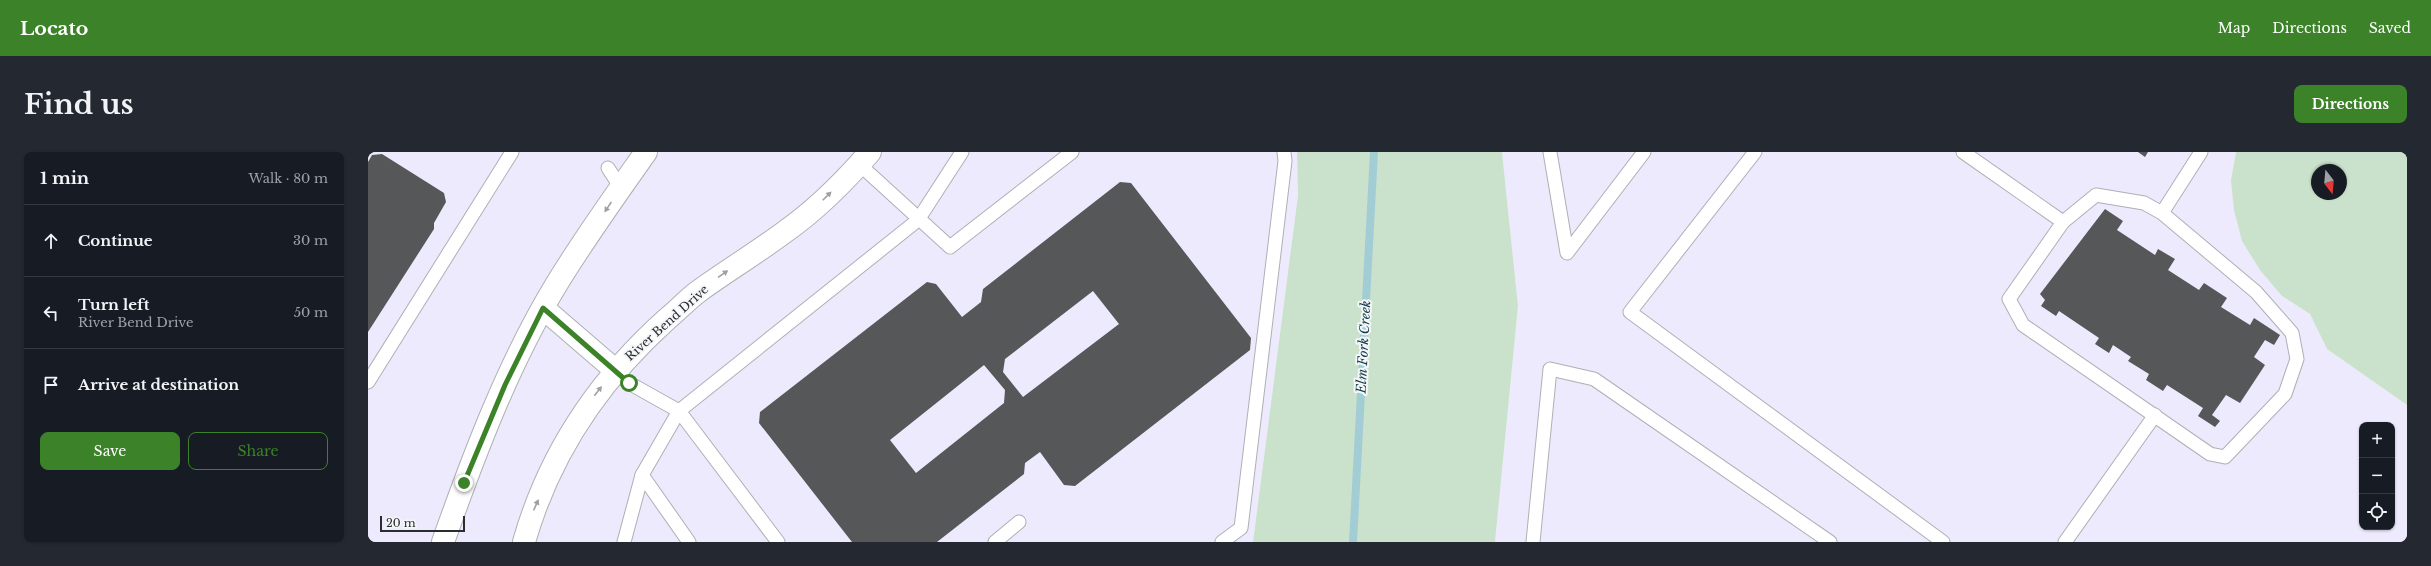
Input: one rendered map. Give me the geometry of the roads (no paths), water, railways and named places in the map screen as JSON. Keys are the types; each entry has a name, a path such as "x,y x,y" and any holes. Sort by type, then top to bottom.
{"street":[{"path":"443,542 464,483 505,385 543,308 646,152"},
{"name":"River Bend Drive","path":"524,542 531,517 563,445 588,405 615,370 648,336 698,292 787,230 823,200 859,156"},
{"path":"543,308 615,370"}],"lane":[{"path":"368,382 512,152"},
{"path":"624,542 642,475 679,411 918,220 962,152"},
{"path":"859,156 918,220 950,247 1072,152"},
{"path":"1222,542 1240,528 1257,402 1285,161 1284,152"},
{"path":"1550,152 1567,253 1644,152"},
{"path":"1755,152 1630,312 1943,542"},
{"path":"1963,152 2063,222"},
{"path":"2162,213 2201,152"},
{"path":"608,168 621,188"},
{"path":"2096,195 2144,203 2162,213 2256,292 2292,333 2297,359 2285,394 2226,457 2210,454 2023,325 2009,299 2063,222 2096,195"},
{"path":"1533,542 1550,369 1594,379 1830,542"},
{"path":"615,370 629,383 679,411 778,542"},
{"path":"2065,542 2155,415"},
{"path":"642,475 689,542"},
{"path":"995,542 1019,522"}],"waterway":[{"name":"Elm Fork Creek","path":"1353,542 1374,152"}]}
